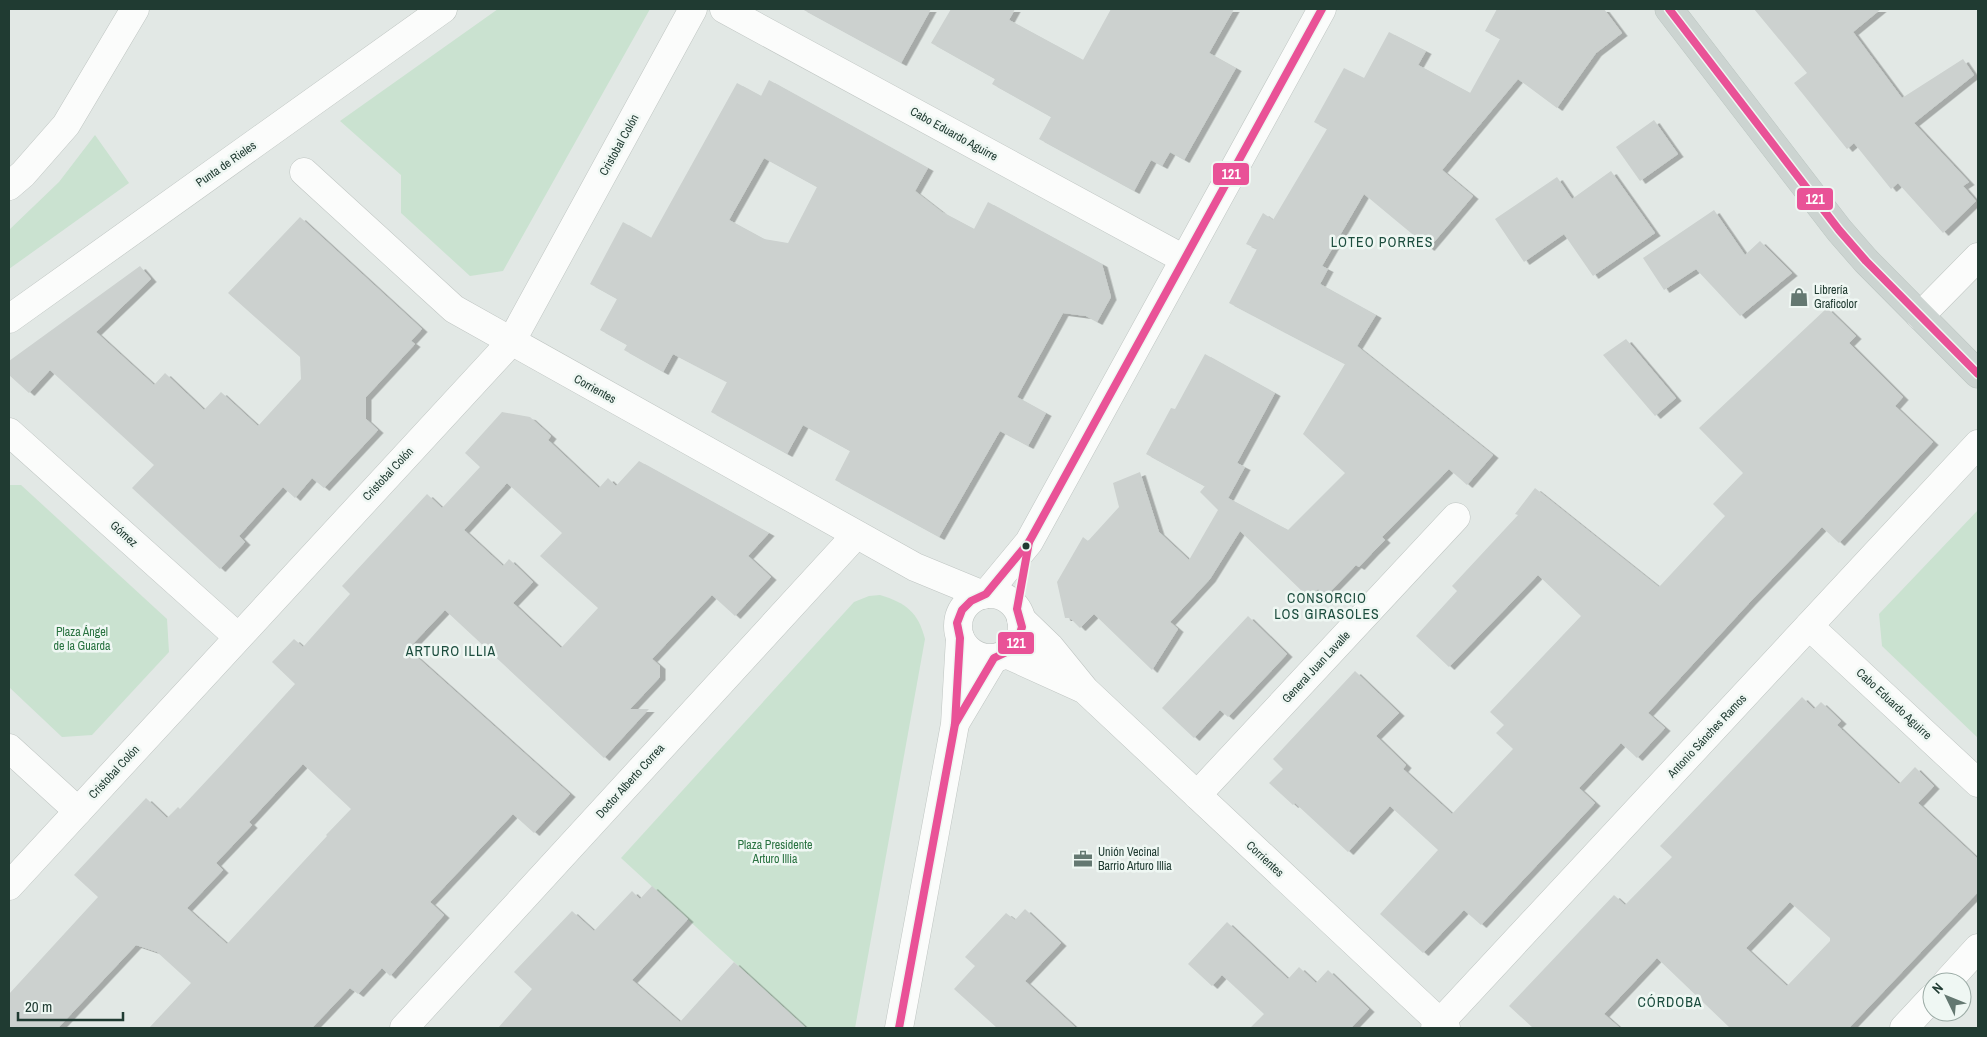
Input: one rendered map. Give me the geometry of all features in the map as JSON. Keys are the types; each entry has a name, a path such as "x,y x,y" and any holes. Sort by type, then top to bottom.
{"main road":[{"path":"1669,9 1839,230 1866,261 1978,374"}],"street":[{"path":"9,186 23,174 66,125 135,9"},
{"name":"Punta de Rieles","path":"9,319 443,9"},
{"name":"Cristobal Colón","path":"9,886 511,342 693,9"},
{"name":"Cabo Eduardo Aguirre","path":"724,9 1184,259"},
{"path":"985,595 1029,542 1322,9"},
{"name":"Corrientes","path":"304,172 454,310 915,567 985,595"},
{"path":"1920,316 1978,257"},
{"name":"Gómez","path":"9,432 238,637"},
{"name":"Antonio Sánches Ramos","path":"1440,1026 1978,444"},
{"name":"General Juan Lavalle","path":"1197,795 1456,517"},
{"name":"Doctor Alberto Correa","path":"404,1028 856,535"},
{"path":"960,627 966,647 974,654 984,658 1000,656 1012,649 1020,635 1019,614 1029,542"},
{"name":"Corrientes","path":"915,567 937,586 960,627"},
{"path":"899,1028 955,724 962,610 971,600 985,595 1004,597 1012,602 1019,614"},
{"name":"Corrientes","path":"1019,614 1050,647 1085,690 1440,1026"},
{"name":"Cabo Eduardo Aguirre","path":"1809,626 1978,783"},
{"path":"955,724 1000,656"},
{"name":"Corrientes","path":"1000,656 1085,690"},
{"path":"9,748 78,811"},
{"path":"1956,972 1978,948"},
{"path":"1904,1028 1922,1009"}],"green space":[{"path":"498,9 650,9 503,271 470,276 401,213 401,175 340,121"},
{"path":"95,135 129,183 9,269 9,230 59,182"},
{"name":"Plaza Ángel de la Guarda","path":"9,485 21,485 167,619 169,652 92,735 62,737 9,687"},
{"path":"1978,510 1978,738 1882,646 1879,614"},
{"name":"Plaza Presidente Arturo Illia","path":"880,595 897,601 910,610 919,622 925,639 855,1028 806,1028 621,858 854,602 869,596"}],"building":[{"path":"802,9 931,9 901,63"},
{"path":"951,9 1015,9 1009,20 1083,60 1111,9 1234,9 1209,53 1236,68 1184,160 1170,152 1162,166 1151,160 1134,191 1039,139 1051,117 992,84 995,79 931,43"},
{"path":"1497,9 1604,9 1622,33 1596,53 1557,108 1518,79 1442,170 1473,196 1429,248 1364,194 1322,266 1328,269 1320,284 1376,315 1357,346 1493,455 1467,485 1449,469 1382,537 1385,540 1359,567 1356,565 1326,596 1318,589 1309,598 1240,531 1210,579 1170,622 1178,629 1152,670 1094,614 1080,628 1070,618 1065,618 1057,582 1083,537 1088,541 1119,507 1113,483 1140,472 1159,532 1189,560 1218,510 1200,492 1205,486 1146,454 1171,408 1175,409 1205,354 1275,393 1237,463 1245,467 1228,498 1288,530 1345,473 1303,434 1345,364 1229,303 1257,249 1246,244 1263,213 1273,220 1327,129 1314,122 1344,68 1364,78 1389,32 1426,51 1418,65 1470,93 1500,39 1485,31"},
{"path":"1754,9 1881,9 1853,32 1902,98 1963,59 1974,75 1914,123 1969,182 1963,186 1976,201 1943,233 1898,183 1891,189 1854,143 1847,149 1794,83 1807,73"},
{"path":"769,80 928,168 915,191 942,212 974,229 988,202 1102,264 1111,297 1097,322 1086,316 1063,313 1017,397 1046,413 1028,446 1000,431 939,537 835,480 850,451 803,425 787,454 711,412 727,382 673,354 663,372 624,350 627,345 600,330 617,299 590,284 623,222 651,238 737,83 761,96","holes":["764,158 817,187 788,243 764,239 729,220"]},
{"path":"1654,120 1678,154 1640,181 1616,147"},
{"path":"1611,171 1655,233 1593,276 1564,234 1524,262 1495,219 1557,177 1572,199"},
{"path":"1714,210 1745,255 1760,241 1792,273 1740,316 1696,269 1664,290 1643,258"},
{"path":"300,217 422,329 411,341 415,344 366,397 366,419 378,430 324,488 312,478 295,498 283,487 239,536 245,542 220,569 132,488 154,465 50,370 29,393 9,375 9,361 140,266 151,279 96,332 154,385 165,373 204,410 221,392 258,426 301,379 300,357 228,293"},
{"path":"1827,308 1856,336 1849,343 1903,397 1895,406 1933,442 1839,543 1822,527 1750,602 1648,713 1665,728 1637,758 1621,743 1579,788 1595,803 1481,925 1464,910 1423,953 1380,914 1438,850 1390,806 1348,852 1295,803 1293,805 1269,783 1283,769 1273,759 1355,671 1399,713 1376,736 1406,765 1403,769 1452,814 1513,749 1496,733 1504,725 1490,712 1581,616 1538,575 1449,667 1416,636 1457,591 1452,586 1518,515 1515,514 1535,488 1659,587 1725,516 1713,504 1743,473 1699,428"},
{"path":"1626,339 1676,398 1655,416 1603,355"},
{"path":"502,412 530,417 551,436 548,440 599,488 608,478 616,486 639,461 769,533 748,556 771,577 735,616 712,595 652,659 660,666 660,677 630,709 649,709 604,758 445,610 408,649 570,794 534,833 513,814 430,902 444,915 390,976 382,968 358,994 350,988 312,1028 149,1028 191,983 157,952 136,945 58,1028 9,1028 9,994 98,897 74,875 146,798 167,818 178,807 180,809 223,763 295,684 272,662 294,639 303,647 350,594 342,586 427,494 442,508 480,467 465,453","holes":["507,483 562,533 540,556 598,608 561,648 513,603 533,582 509,559 503,566 464,530","303,764 351,809 227,944 187,908 223,870 216,863 252,825 249,822"]},
{"path":"1248,616 1287,654 1228,717 1220,710 1194,738 1162,708"},
{"path":"1802,697 1814,709 1821,702 1841,721 1837,725 1899,784 1915,767 1934,786 1918,803 1978,859 1978,892 1849,1028 1730,1028 1657,958 1604,1014 1620,1028 1533,1028 1509,1006 1614,895 1625,905 1672,857 1660,846","holes":["1790,902 1830,938 1830,941 1787,986 1746,948"]},
{"path":"652,886 688,919 632,980 680,1022 734,962 806,1028 498,1028 532,989 514,972 572,911 594,931 632,891 640,899"},
{"path":"1025,909 1061,943 1025,981 1076,1028 997,1028 954,989 975,966 965,957 1006,913 1015,920"},
{"path":"1227,922 1288,979 1299,967 1316,983 1328,970 1369,1009 1351,1028 1250,1028 1264,1014 1222,975 1212,986 1188,964"}],"transit line":[{"name":"121","path":"899,1028 955,724 960,638 957,623 962,610 971,601 986,594 1029,542 1322,9"},
{"name":"121","path":"1669,9 1839,230 1866,261 1978,374"},
{"name":"121","path":"955,724 994,658 1013,649 1017,642 1022,627 1017,609 1029,542"}],"place":[{"name":"Librería Graficolor","path":"1799,297"},
{"name":"Unión Vecinal Barrio Arturo Illia","path":"1083,859"}],"district":[{"name":"LOTEO PORRES","path":"1382,242"},
{"name":"CONSORCIO LOS GIRASOLES","path":"1327,606"},
{"name":"ARTURO ILLIA","path":"451,651"},
{"name":"CÓRDOBA","path":"1670,1002"}]}
